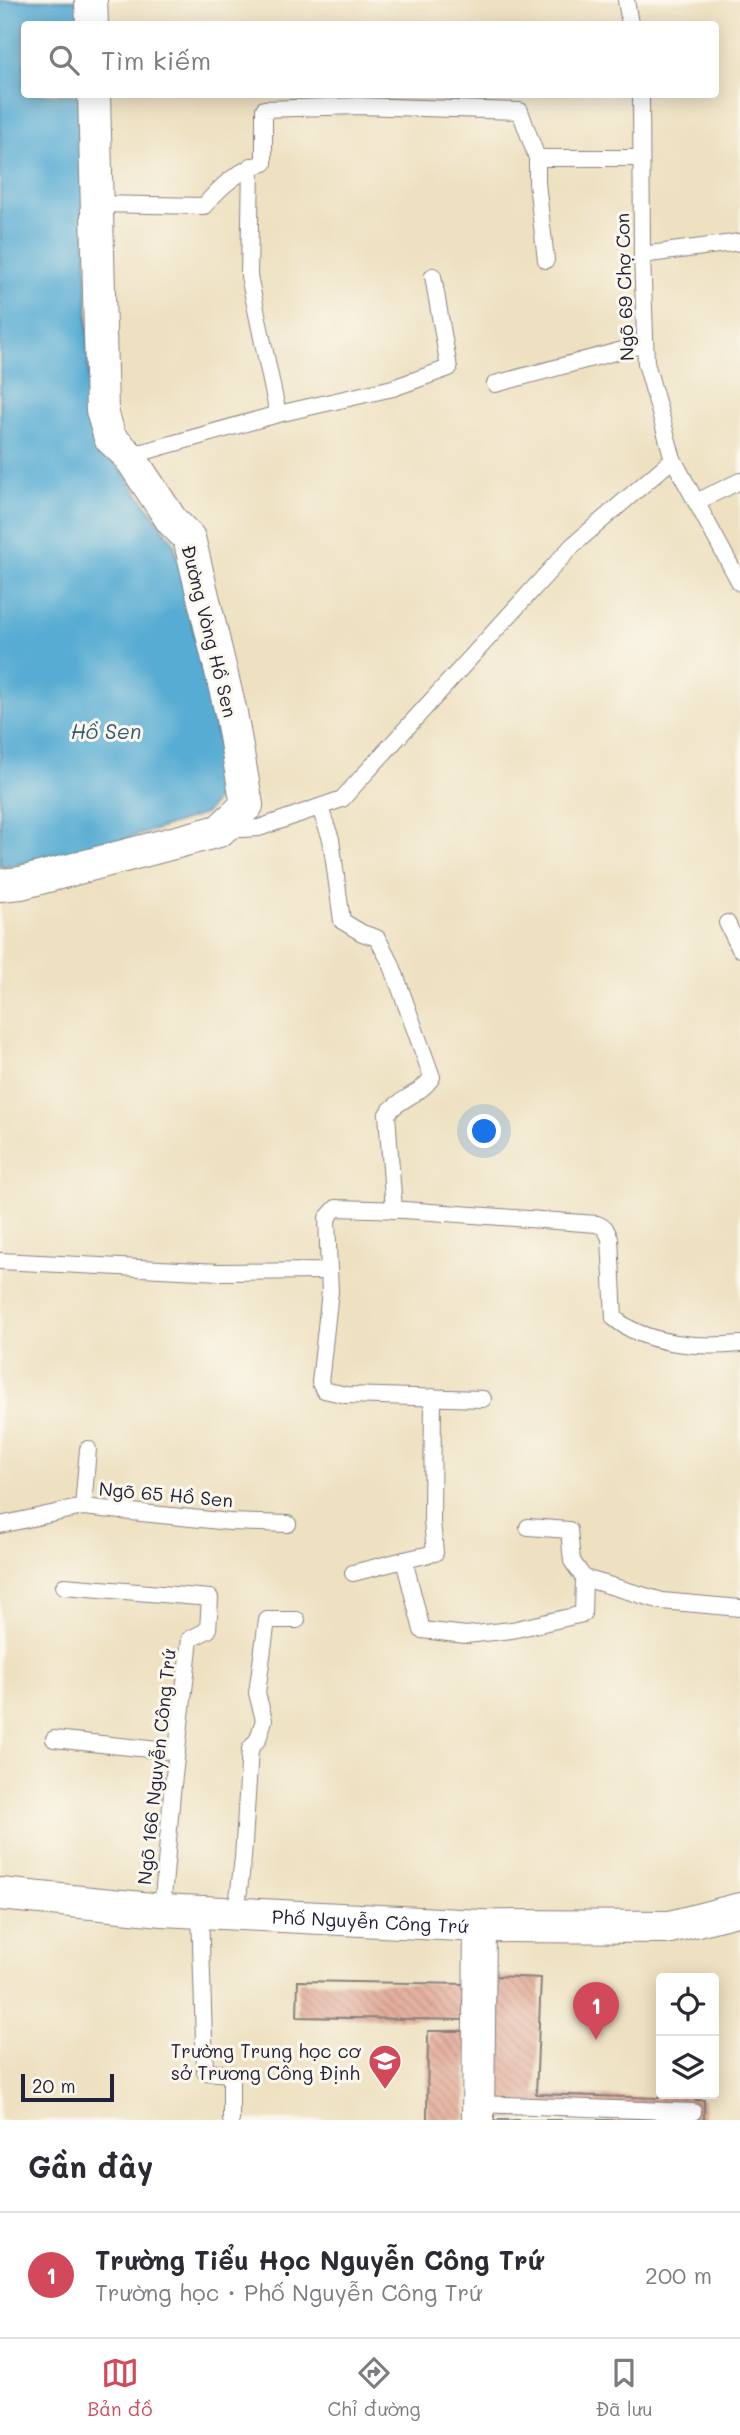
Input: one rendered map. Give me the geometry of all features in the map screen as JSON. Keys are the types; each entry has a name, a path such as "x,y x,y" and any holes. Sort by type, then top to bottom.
{"street":[{"path":"91,0 92,21"},
{"name":"Đường Vòng Hồ Sen","path":"0,885 21,883 219,831 247,805 231,713 189,538 172,521 129,456 110,438 103,411 94,98"},
{"name":"Phố Nguyễn Công Trứ","path":"0,1894 162,1910 480,1926 670,1927 740,1909"},
{"path":"478,2112 480,1926"}],"lane":[{"path":"626,0 630,21"},
{"name":"Ngõ 69 Chợ Con","path":"641,98 646,363 673,459 740,583"},
{"path":"96,204 204,206 220,187 251,166 264,163 264,109 345,106 520,111 537,158 537,183 546,260"},
{"path":"537,158 641,158"},
{"path":"251,166 249,276 278,414"},
{"path":"642,255 740,242"},
{"path":"129,456 278,414 393,388 449,368 433,276"},
{"path":"495,384 645,344"},
{"path":"219,831 259,828 342,799 573,545 673,459"},
{"path":"696,502 740,481"},
{"path":"320,808 331,839 342,921 377,938 391,963 432,1077 426,1087 393,1106 387,1114 394,1210"},
{"path":"727,923 740,949"},
{"path":"483,1399 346,1395 324,1390 320,1383 330,1291 327,1218 336,1208 597,1224 605,1228 610,1238 614,1318 619,1323 625,1328 668,1341 719,1346 740,1345"},
{"path":"0,1261 220,1272 329,1271"},
{"path":"354,1573 435,1553 432,1521 433,1397"},
{"path":"83,1507 88,1449"},
{"name":"Ngõ 65 Hồ Sen","path":"0,1525 83,1507 230,1522 288,1524"},
{"path":"528,1527 569,1530 572,1561 584,1577 662,1601 740,1608"},
{"path":"404,1560 422,1630 466,1635 512,1630 583,1614 584,1577"},
{"name":"Ngõ 166 Nguyễn Công Trứ","path":"64,1586 210,1598 208,1630 190,1639 162,1910"},
{"path":"236,1914 243,1858 250,1749 258,1739 264,1720 257,1693 267,1620 297,1620"},
{"path":"54,1739 177,1752"},
{"path":"200,1911 205,2071 231,2074 231,2120"},
{"path":"478,2112 694,2112"}],"water":[{"name":"Hồ Sen","path":"0,0 81,0 82,21 21,21 21,98 83,98 90,427 174,543 228,785 205,814 53,862 0,866"}],"building":[{"path":"491,1976 541,1978 536,2094 704,2100 704,2120 486,2120"},
{"path":"298,1981 466,1984 465,2020 297,2017"},
{"path":"428,2031 467,2031 466,2120 427,2120"}],"place":[{"name":"Trường Tiểu Học Nguyễn Công Trứ","path":"596,2040"},
{"name":"Trường Trung học cơ sở Trương Công Định","path":"385,2091"}]}
